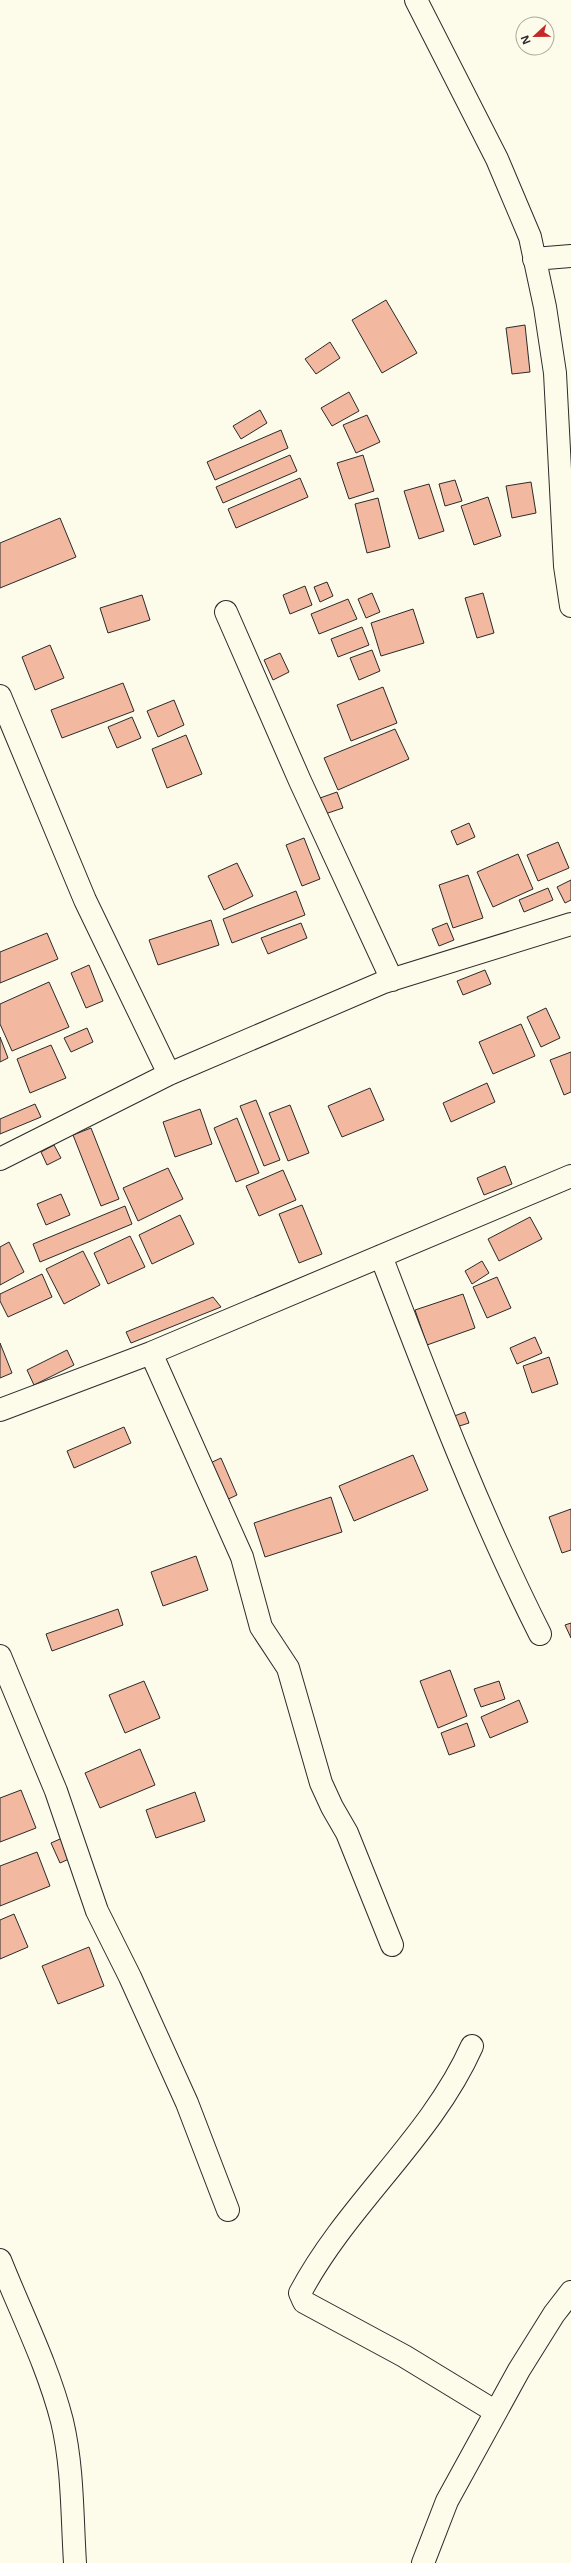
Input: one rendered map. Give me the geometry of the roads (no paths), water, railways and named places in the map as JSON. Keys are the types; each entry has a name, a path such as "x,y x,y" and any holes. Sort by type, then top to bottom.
{"street":[{"path":"416,0 497,159 530,238 545,307 555,373 571,606"},
{"path":"534,259 571,256"},
{"path":"226,612 300,781 392,980"},
{"path":"0,696 84,900 169,1074"},
{"path":"0,1159 169,1074 392,980 571,924"},
{"path":"0,1410 151,1353 571,1176"},
{"path":"381,1256 450,1436 505,1565 540,1634"},
{"path":"151,1353 239,1550 261,1627 288,1668 321,1783 347,1833 392,1945"},
{"path":"0,1656 56,1791 97,1911 130,1977 187,2103 228,2210"},
{"path":"472,2046 461,2071 440,2103 312,2270 300,2293 304,2302 404,2356 496,2412"},
{"path":"0,2260 54,2393 62,2422 69,2459 75,2563"},
{"path":"423,2563 447,2500 538,2339 571,2292"}]}
